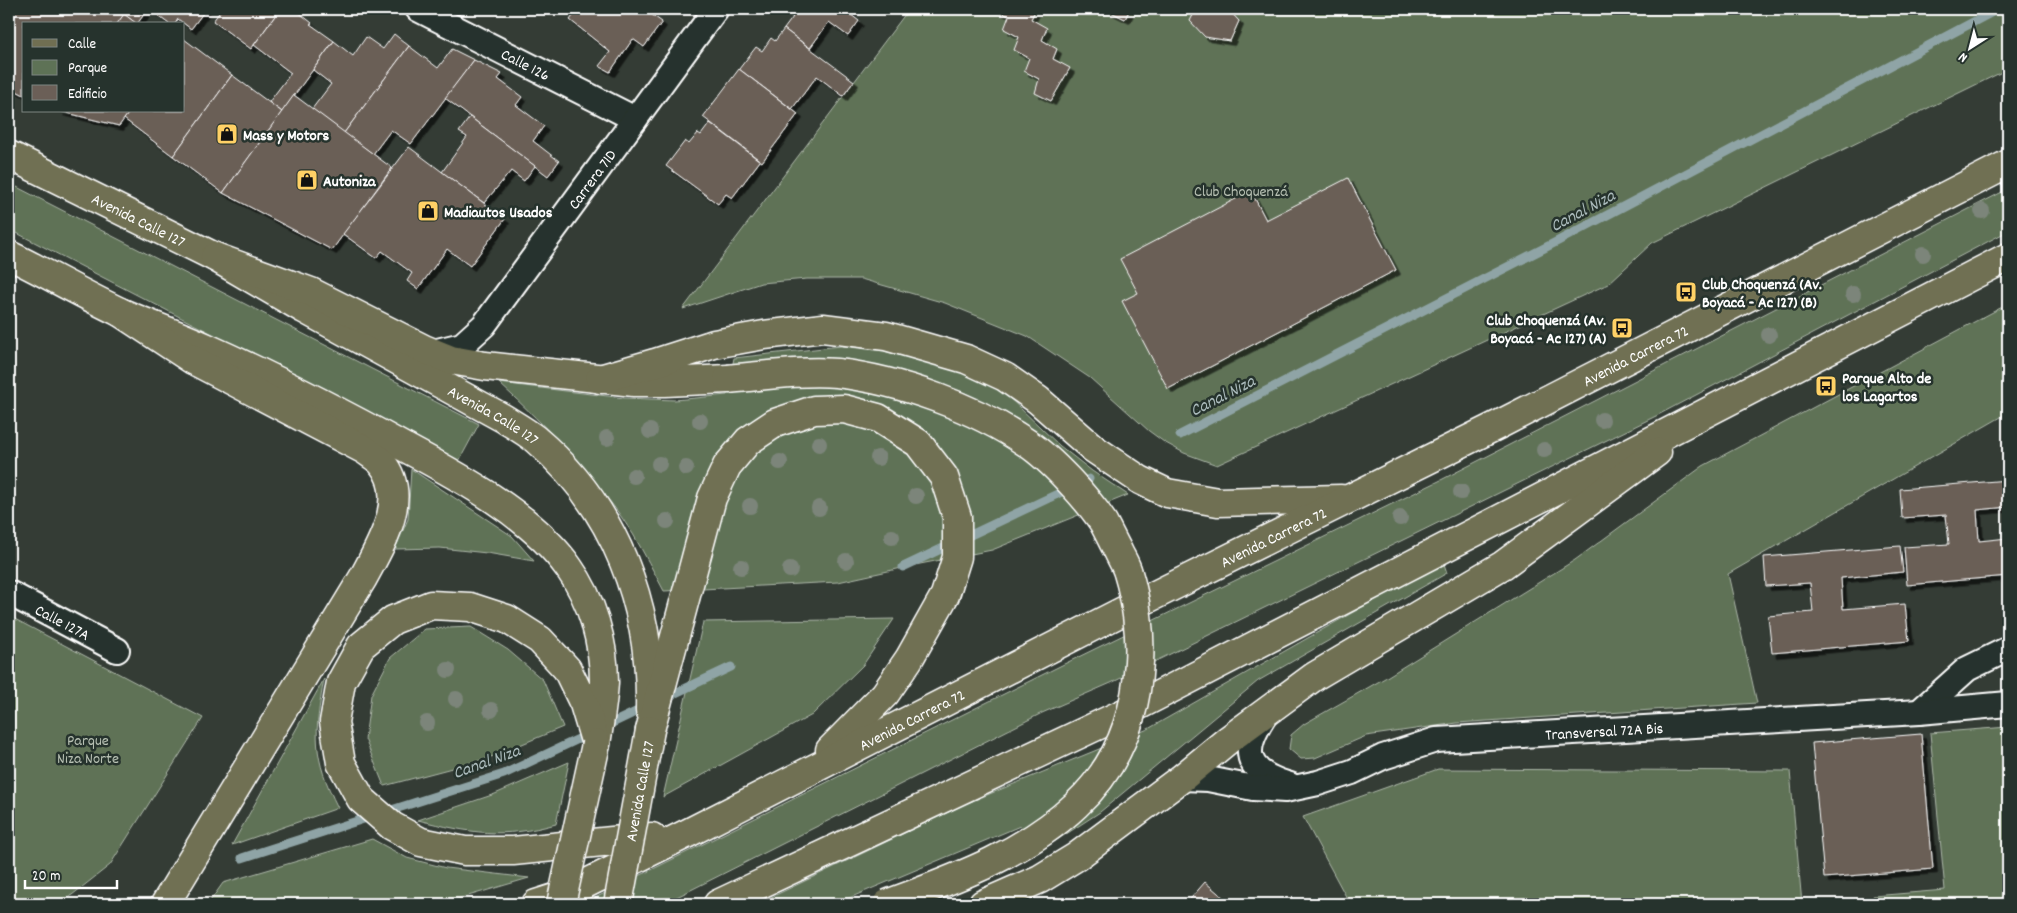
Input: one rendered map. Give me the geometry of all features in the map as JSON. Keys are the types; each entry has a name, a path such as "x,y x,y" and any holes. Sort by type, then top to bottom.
{"main road":[{"name":"Avenida Calle 127","path":"9,155 214,257 304,309 503,418 534,438 569,471 598,510 624,559 642,619 651,674 650,730 618,904"},
{"name":"Avenida Carrera 72","path":"536,904 561,896 688,833 1135,605 1500,424 2008,164"},
{"path":"9,254 120,312 204,346 335,410 428,460 501,505 528,524 550,544 570,568 585,594 596,623 602,652 604,682 596,744 561,904"},
{"path":"214,257 311,292 451,360 484,366 600,379 665,382 783,374 836,373 887,382 935,397 992,422 1028,444 1063,474 1102,521 1128,571 1141,641 1138,683 1129,724 1108,767 1076,805 1030,841 955,879 888,904"},
{"path":"718,904 1122,714 2008,257"},
{"path":"120,312 193,360 365,450 381,462 389,476 393,497 390,519 381,544 363,578 165,904"},
{"path":"600,379 655,364 714,344 764,335 823,328 886,336 966,359 1005,377 1038,400 1094,449 1140,480 1167,493 1218,502 1350,499"},
{"path":"983,904 1040,879 1076,858 1315,676 1503,565 1720,405"},
{"path":"650,730 712,498 727,466 748,441 775,423 814,410 844,409 878,418 918,443 944,477 957,517 957,557 945,595 929,625 886,694 851,731 809,770"},
{"path":"596,744 584,704 567,669 540,640 507,619 470,607 431,605 393,620 361,646 341,682 334,722 341,763 361,799 392,826 421,842 464,851 512,851 688,833"}],"street":[{"name":"Calle 126","path":"418,9 635,119"},
{"name":"Carrera 71D","path":"433,352 462,344 484,325 716,9"},
{"name":"Calle 127A","path":"9,593 118,650"},
{"path":"1919,712 1967,670 2008,648"},
{"name":"Transversal 72A Bis","path":"1182,778 1222,781 1270,790 1285,790 1299,788 1352,772 1384,756 1436,740 1919,712 2008,704"},
{"path":"1268,710 1252,736 1249,748 1250,760 1259,771 1271,778 1299,788"}],"green space":[{"name":"Club Choquenzá","path":"909,9 2008,9 2008,69 1652,243 1608,284 1217,465 1184,453 1164,442 1090,378 1027,336 945,303 861,279 807,279 761,283 683,309"},
{"path":"9,183 479,424 459,461 9,229"},
{"path":"2008,189 2008,231 1656,416 1111,683 1042,713 663,904 583,904 1060,666 1439,481"},
{"path":"2008,304 2008,413 1728,574 1757,703 1457,723 1366,736 1315,758 1301,759 1289,749 1291,735 1304,724 1385,678 1575,560 1703,466"},
{"path":"841,346 884,351 924,361 964,372 1000,389 1060,446 1092,471 1128,495 992,550 838,582 664,591 633,534 619,513 570,454 499,383 624,398 675,400 727,395 734,358"},
{"path":"411,469 512,536 534,561 440,548 395,549 408,519"},
{"path":"1443,561 1447,573 1258,681 1100,812 1034,855 1020,826 835,904 757,904 965,804 1148,729"},
{"name":"Parque Niza Norte","path":"9,616 203,718 110,865 72,895 55,904 9,904"},
{"path":"894,619 863,665 812,715 663,797 703,622"},
{"path":"471,627 508,650 543,680 563,727 486,759 384,786 365,739 371,695 390,658 425,629"},
{"path":"324,679 318,715 318,745 323,774 338,808 232,845"},
{"path":"2008,727 2008,904 1875,904 1873,896 1945,890 1930,733"},
{"path":"569,762 556,824 519,832 502,833 470,831 418,820 495,794"},
{"path":"1438,769 1790,771 1802,904 1350,904 1303,817"},
{"path":"372,839 407,858 446,868 529,878 441,904 208,904 223,883"}],"building":[{"path":"9,9 128,9 118,22 22,22 22,94 9,87"},
{"path":"128,9 148,9 138,22 134,22 124,14"},
{"path":"149,9 206,9 191,29 185,24 185,22 178,19 176,22 166,22"},
{"path":"222,9 280,9 251,49 213,21"},
{"path":"280,9 299,9 297,11 312,23 310,24 334,41 282,112 269,102 291,73 254,45"},
{"path":"569,9 644,9 662,22 644,47 633,39 610,72 599,66 610,52 570,20 575,13"},
{"path":"793,9 855,9 850,14 859,21 848,36 829,22 810,48 784,29 793,17 789,15"},
{"path":"994,9 1036,9 1031,19 1047,28 1042,40 1057,49 1053,59 1070,68 1051,101 1035,93 1039,79 1024,71 1029,58 1014,50 1019,37 1004,29 1009,16"},
{"path":"1105,9 1130,9 1125,19"},
{"path":"1196,9 1228,9 1239,21 1230,41 1205,37 1190,21"},
{"path":"124,14 134,22 118,22"},
{"path":"784,29 854,81 843,96 817,76 792,109 739,69 756,47 762,51 771,38 775,41"},
{"path":"394,34 409,46 344,133 312,109 331,84 313,70 334,41 353,56 366,37 383,49"},
{"path":"185,40 232,75 173,156 124,119 129,112 185,112"},
{"path":"409,46 438,68 452,49 474,60 411,144 391,130 373,154 344,133"},
{"path":"474,60 502,74 498,79 522,97 516,105 544,126 533,141 559,161 548,176 445,98"},
{"path":"739,69 798,114 762,162 703,117"},
{"name":"Mass y Motors","path":"232,75 282,112 223,193 173,156"},
{"name":"Autoniza","path":"294,95 392,168 332,250 223,193"},
{"path":"63,112 129,112 119,126"},
{"path":"470,117 535,166 524,181 511,171 484,203 442,172 467,137 459,132"},
{"path":"710,123 760,161 732,198 726,194 718,204 666,166 685,141 689,144 698,133 701,135"},
{"name":"Madiautos Usados","path":"409,147 505,219 470,266 447,249 418,289 407,281 412,273 382,251 376,258 343,234"},
{"path":"1348,178 1396,270 1168,389 1122,301 1138,293 1120,259 1251,191 1266,220"},
{"path":"2008,480 2008,507 1977,510 1979,541 2008,538 2008,576 1907,585 1904,547 1949,544 1946,515 1902,518 1900,489"},
{"path":"1900,546 1903,572 1841,578 1843,609 1905,604 1909,641 1772,653 1768,616 1813,612 1810,583 1766,586 1764,557"},
{"path":"1921,734 1933,869 1824,878 1812,743"},
{"path":"1205,882 1231,904 1186,904"}],"waterway":[{"name":"Canal Niza","path":"1180,435 1558,241 1998,9"},
{"name":"Canal Niza","path":"903,567 1089,479"},
{"name":"Canal Niza","path":"665,698 731,667"},
{"name":"Canal Niza","path":"604,727 646,707"},
{"name":"Canal Niza","path":"242,858 504,774 589,734"}],"place":[{"name":"Mass y Motors","path":"227,134"},
{"name":"Autoniza","path":"307,180"},
{"name":"Madiautos Usados","path":"428,211"},
{"name":"Club Choquenzá (Av. Boyacá - Ac 127) (B)","path":"1686,292"},
{"name":"Club Choquenzá (Av. Boyacá - Ac 127) (A)","path":"1622,328"},
{"name":"Parque Alto de los Lagartos","path":"1826,386"}]}
